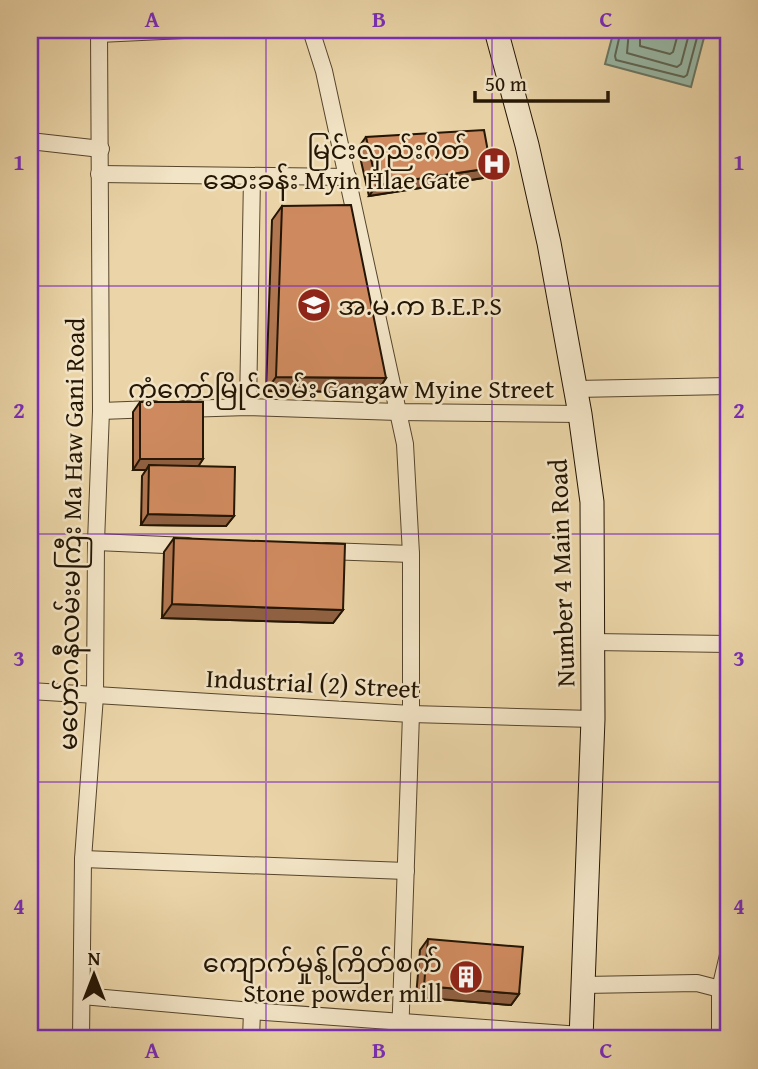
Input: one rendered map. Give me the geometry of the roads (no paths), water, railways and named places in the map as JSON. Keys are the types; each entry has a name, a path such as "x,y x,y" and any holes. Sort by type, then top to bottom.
{"main road":[{"name":"Number 4 Main Road","path":"496,30 550,243 576,389 592,502 593,719 581,1037"}],"street":[{"path":"99,32 184,30"},
{"path":"311,30 324,71 405,444 411,554 411,714 400,1039"},
{"name":"မဟော်ဂနီလမ်းမကြီး Ma Haw Gani Road","path":"81,1039 83,859 95,696 100,411 99,32"},
{"path":"30,141 101,149"},
{"path":"99,174 348,177"},
{"path":"247,407 252,177"},
{"path":"576,389 728,386"},
{"name":"ကံ့ကော်မြိုင်လမ်း Gangaw Myine Street","path":"100,411 247,407 580,414"},
{"path":"96,542 206,546"},
{"path":"315,550 411,554"},
{"path":"594,642 728,644"},
{"name":"Industrial (2) Street","path":"30,691 411,714 593,719"},
{"path":"83,859 407,871"},
{"path":"720,1039 724,1015 720,989 728,954"},
{"path":"584,985 697,983 720,989"},
{"path":"82,996 581,1037"},
{"path":"251,1039 252,1012"}],"water":[{"path":"614,30 706,30 691,87 605,64"}],"place":[{"name":"မြင်းလှည်းဂိတ် ဆေးခန်း Myin Hlae Gate","path":"494,164"},
{"name":"အ.မ.က B.E.P.S","path":"314,305"},
{"name":"ကျောက်မှုန့်ကြိတ်စက် Stone powder mill","path":"466,977"}]}
